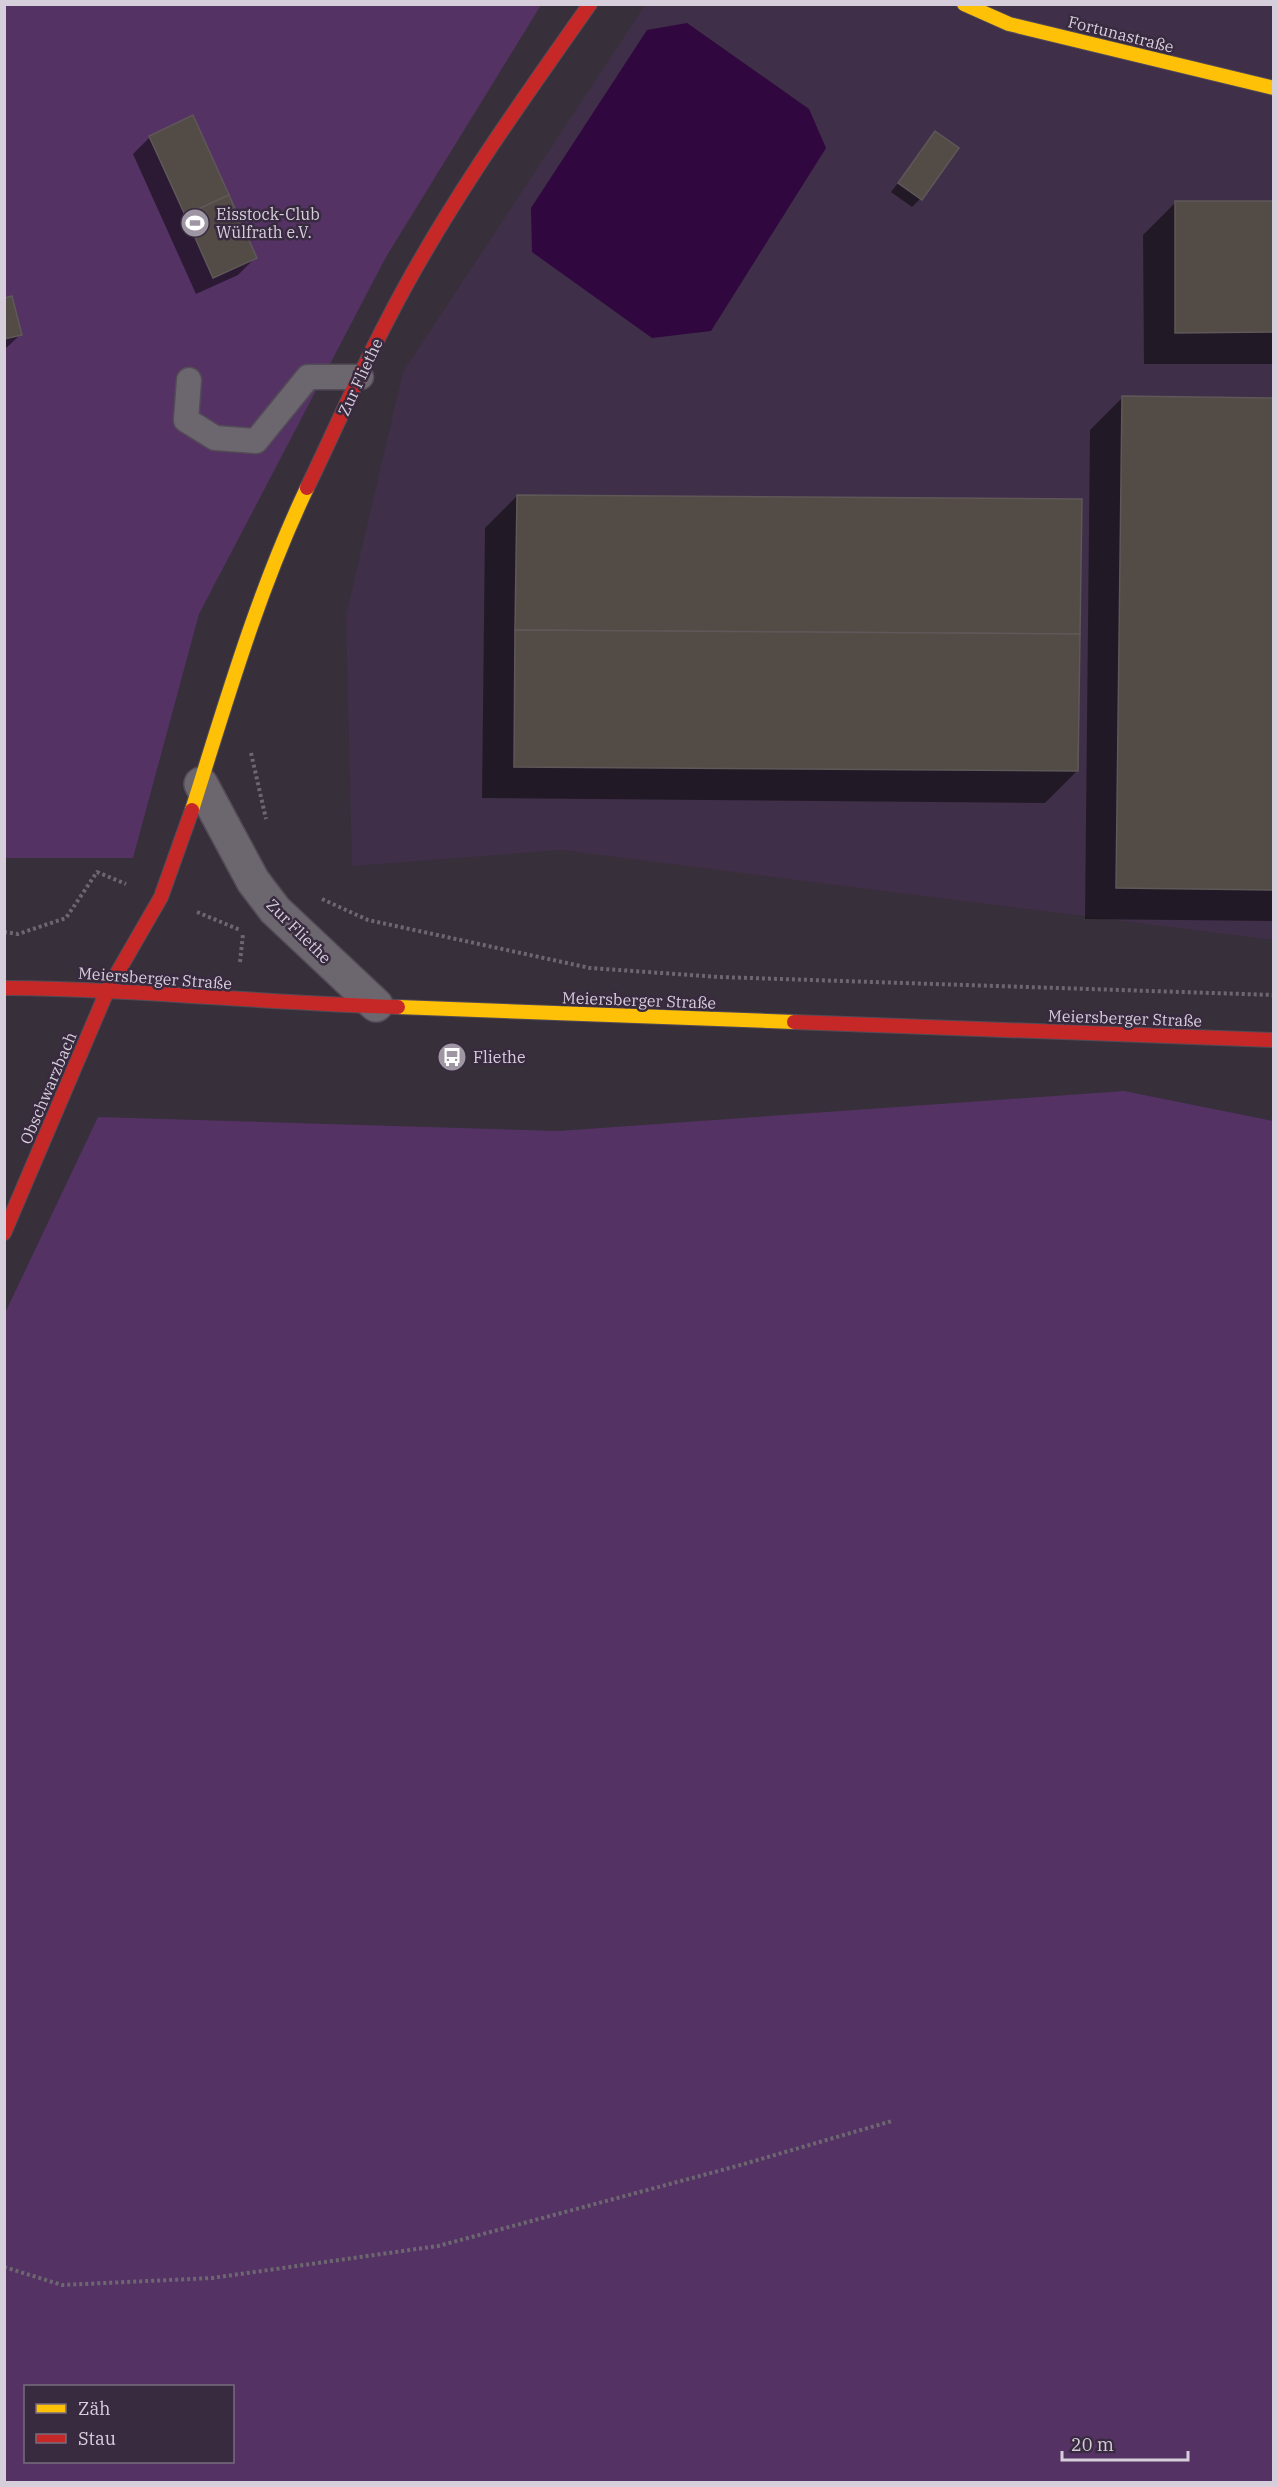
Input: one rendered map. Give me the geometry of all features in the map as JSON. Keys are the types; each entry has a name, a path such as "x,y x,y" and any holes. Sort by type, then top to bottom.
{"street":[{"name":"Zur Fliethe","path":"108,989 161,897 201,784 238,664 293,517 388,318 448,214 513,113 590,4"},
{"name":"Fortunastraße","path":"964,4 1010,24 1274,88"},
{"name":"Zur Fliethe","path":"201,784 253,880 275,910 375,1005"},
{"name":"Meiersberger Straße","path":"4,988 108,989 234,1000 1274,1040"},
{"name":"Obschwarzbach","path":"4,1233 108,989"}],"lane":[{"path":"189,380 186,420 215,438 256,441 308,377 361,377"}],"path":[{"path":"250,747 268,828"},
{"path":"275,910 304,891 368,920 590,968 719,977 1274,995"},
{"path":"4,2267 62,2285 200,2279 438,2246 738,2166 892,2121"}],"shaded area":[{"path":"5,5 541,5 386,257 199,614 133,858 5,858"},
{"path":"645,5 1273,5 1273,940 561,850 352,866 346,616 403,372"},
{"path":"687,23 809,109 826,148 711,331 652,338 532,252 531,208 647,30"},
{"path":"1124,1091 1273,1121 1273,2482 5,2482 5,1313 98,1117 558,1131"}],"building":[{"path":"193,115 229,195 185,215 149,136"},
{"path":"935,131 959,148 922,200 898,183"},
{"path":"229,195 257,258 213,278 185,215"},
{"path":"1175,201 1274,201 1274,332 1175,333"},
{"path":"12,296 22,335 4,339 4,298"},
{"path":"1122,396 1274,398 1274,890 1116,888"},
{"path":"517,495 1082,499 1080,634 515,630"},
{"path":"515,630 1080,634 1078,771 514,767"}],"traffic: slow":[{"path":"964,4 1009,24 1274,88"},
{"path":"192,810 258,607 307,488"},
{"path":"398,1007 794,1022"}],"traffic: jam":[{"path":"307,488 377,340 433,237 483,158 590,4"},
{"path":"4,1233 108,989 161,897 192,810"},
{"path":"4,988 398,1007"},
{"path":"794,1022 1274,1040"}],"place":[{"name":"Eisstock-Club Wülfrath e.V.","path":"195,223"},
{"name":"Fliethe","path":"452,1057"}]}
